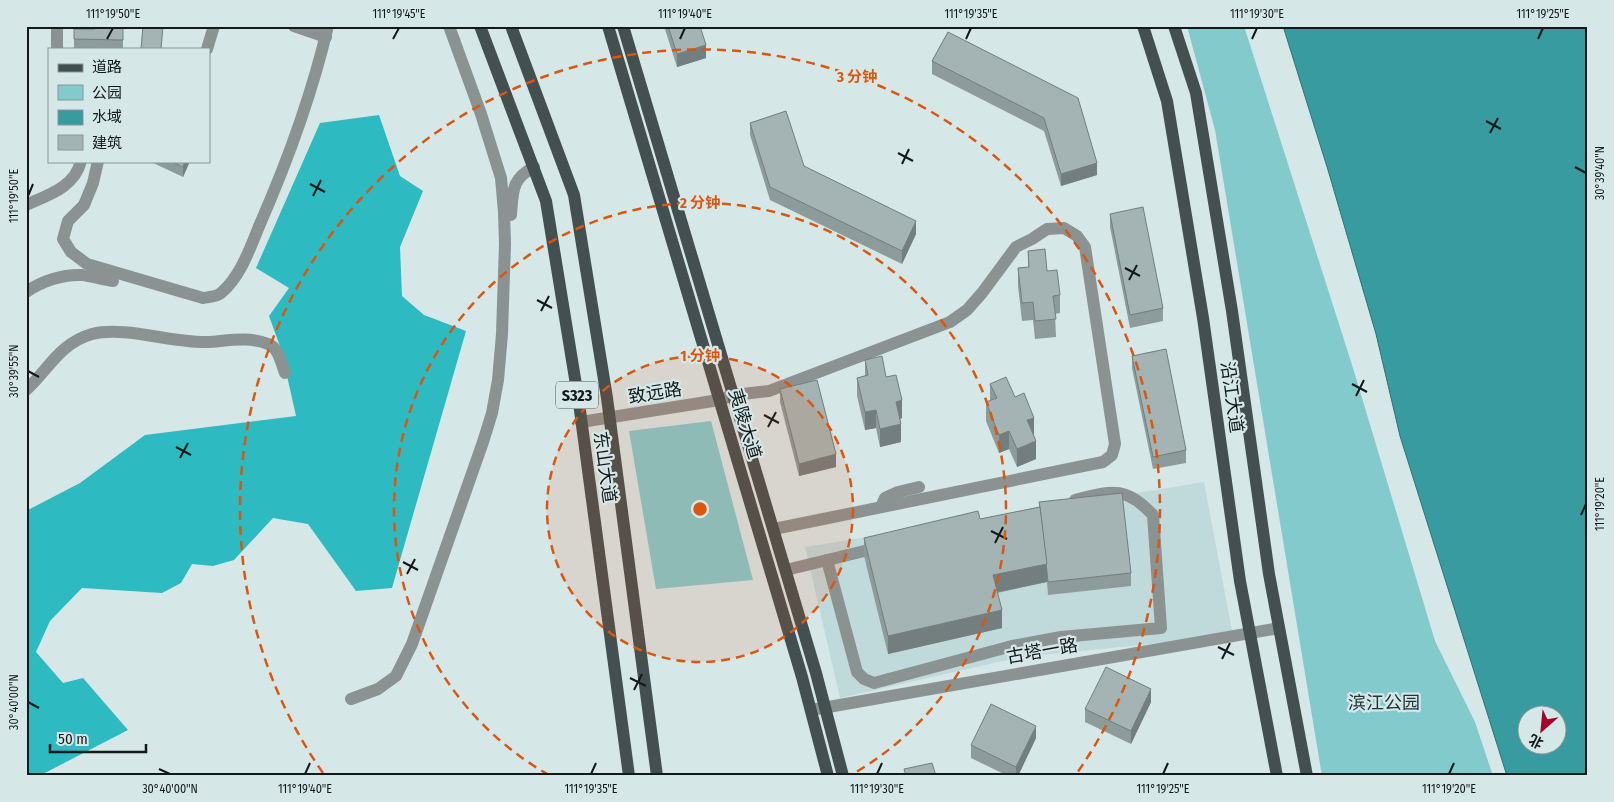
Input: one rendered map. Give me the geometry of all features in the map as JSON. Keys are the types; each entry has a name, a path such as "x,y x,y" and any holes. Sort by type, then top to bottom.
{"main road":[{"name":"东山大道","path":"480,26 546,201 581,422 629,776"},
{"name":"东山大道","path":"510,26 574,194 609,418 657,776"},
{"name":"夷陵大道","path":"608,26 811,710 828,776"},
{"name":"夷陵大道","path":"623,26 774,529 826,707 843,776"},
{"name":"沿江大道","path":"1142,26 1167,101 1203,318 1240,581 1277,776"},
{"name":"沿江大道","path":"1174,26 1196,93 1232,311 1269,574 1307,776"}],"street":[{"path":"56,48 57,26"},
{"path":"207,48 214,26"},
{"path":"98,162 93,183 84,205 68,221 63,239 71,252 87,264 203,298 219,295 231,282 246,258 278,182 316,77 327,31 294,26"},
{"path":"352,699 378,689 396,676 412,644 492,413 498,380 502,334 505,244 501,178 478,106 448,26"},
{"path":"26,205 63,188 79,170 81,162"},
{"path":"504,222 509,221 512,215 515,184 523,173 534,167"},
{"name":"致远路","path":"581,422 769,391 950,322 966,310 982,293 1016,248 1047,229 1064,228 1077,236 1085,247 1115,444 1112,455 1103,462 774,529"},
{"path":"26,292 54,278 82,275 113,282"},
{"path":"26,390 55,356 76,341 93,334 116,332 182,342 256,341 270,344 279,354 285,373"},
{"path":"881,507 885,498 898,492 919,487"},
{"path":"827,560 857,672 864,679 874,683 1012,646 1061,637 1161,628 1153,515 1141,502 1128,494 1108,492 1060,504"},
{"path":"786,570 895,544"},
{"name":"古塔一路","path":"811,710 1279,628"}],"shaded area":[{"path":"379,115 400,176 423,191 400,247 402,296 424,315 466,331 392,588 356,591 308,524 273,518 234,560 213,566 192,564 181,583 162,593 82,588 50,621 36,652 63,683 83,678 128,730 39,776 26,776 26,511 80,483 145,435 296,416 281,349 269,316 289,288 256,268 320,123"},
{"path":"1204,482 1233,636 1020,657 840,698 805,547"}],"green space":[{"name":"滨江公园","path":"1187,26 1244,26 1353,368 1435,641 1475,722 1493,776 1322,776 1215,130"},
{"path":"711,421 753,580 656,589 629,431"}],"water":[{"path":"1283,26 1588,26 1588,776 1507,776 1400,436 1376,334"}],"building":[{"path":"95,26 123,26 123,40 74,39 74,29 95,29"},
{"path":"143,26 163,26 161,48 141,48"},
{"path":"668,26 700,26 706,45 677,54"},
{"path":"948,32 1078,98 1097,163 1061,174 1044,118 932,61"},
{"path":"786,111 804,166 916,221 902,251 770,187 750,123"},
{"path":"172,162 185,162 183,167"},
{"path":"1143,207 1163,308 1130,315 1110,214"},
{"path":"1045,249 1047,271 1057,270 1060,295 1053,296 1056,319 1035,321 1033,302 1022,303 1018,268 1029,267 1028,251"},
{"path":"1166,349 1186,450 1153,457 1132,356"},
{"path":"882,356 886,377 896,375 902,400 896,402 901,424 880,429 876,410 865,412 857,378 868,375 865,360"},
{"path":"1006,377 1015,397 1024,393 1034,418 1027,420 1036,441 1017,449 1009,431 999,435 986,402 997,398 990,384"},
{"path":"817,380 836,454 799,464 780,389"},
{"path":"1122,493 1131,573 1048,582 1039,502"},
{"path":"1040,507 1047,564 993,575 1002,610 888,636 864,538 978,511 980,519"},
{"path":"1106,667 1151,689 1131,731 1085,709"},
{"path":"991,704 1036,726 1016,767 971,745"},
{"path":"932,763 936,776 906,776 904,769"}]}
